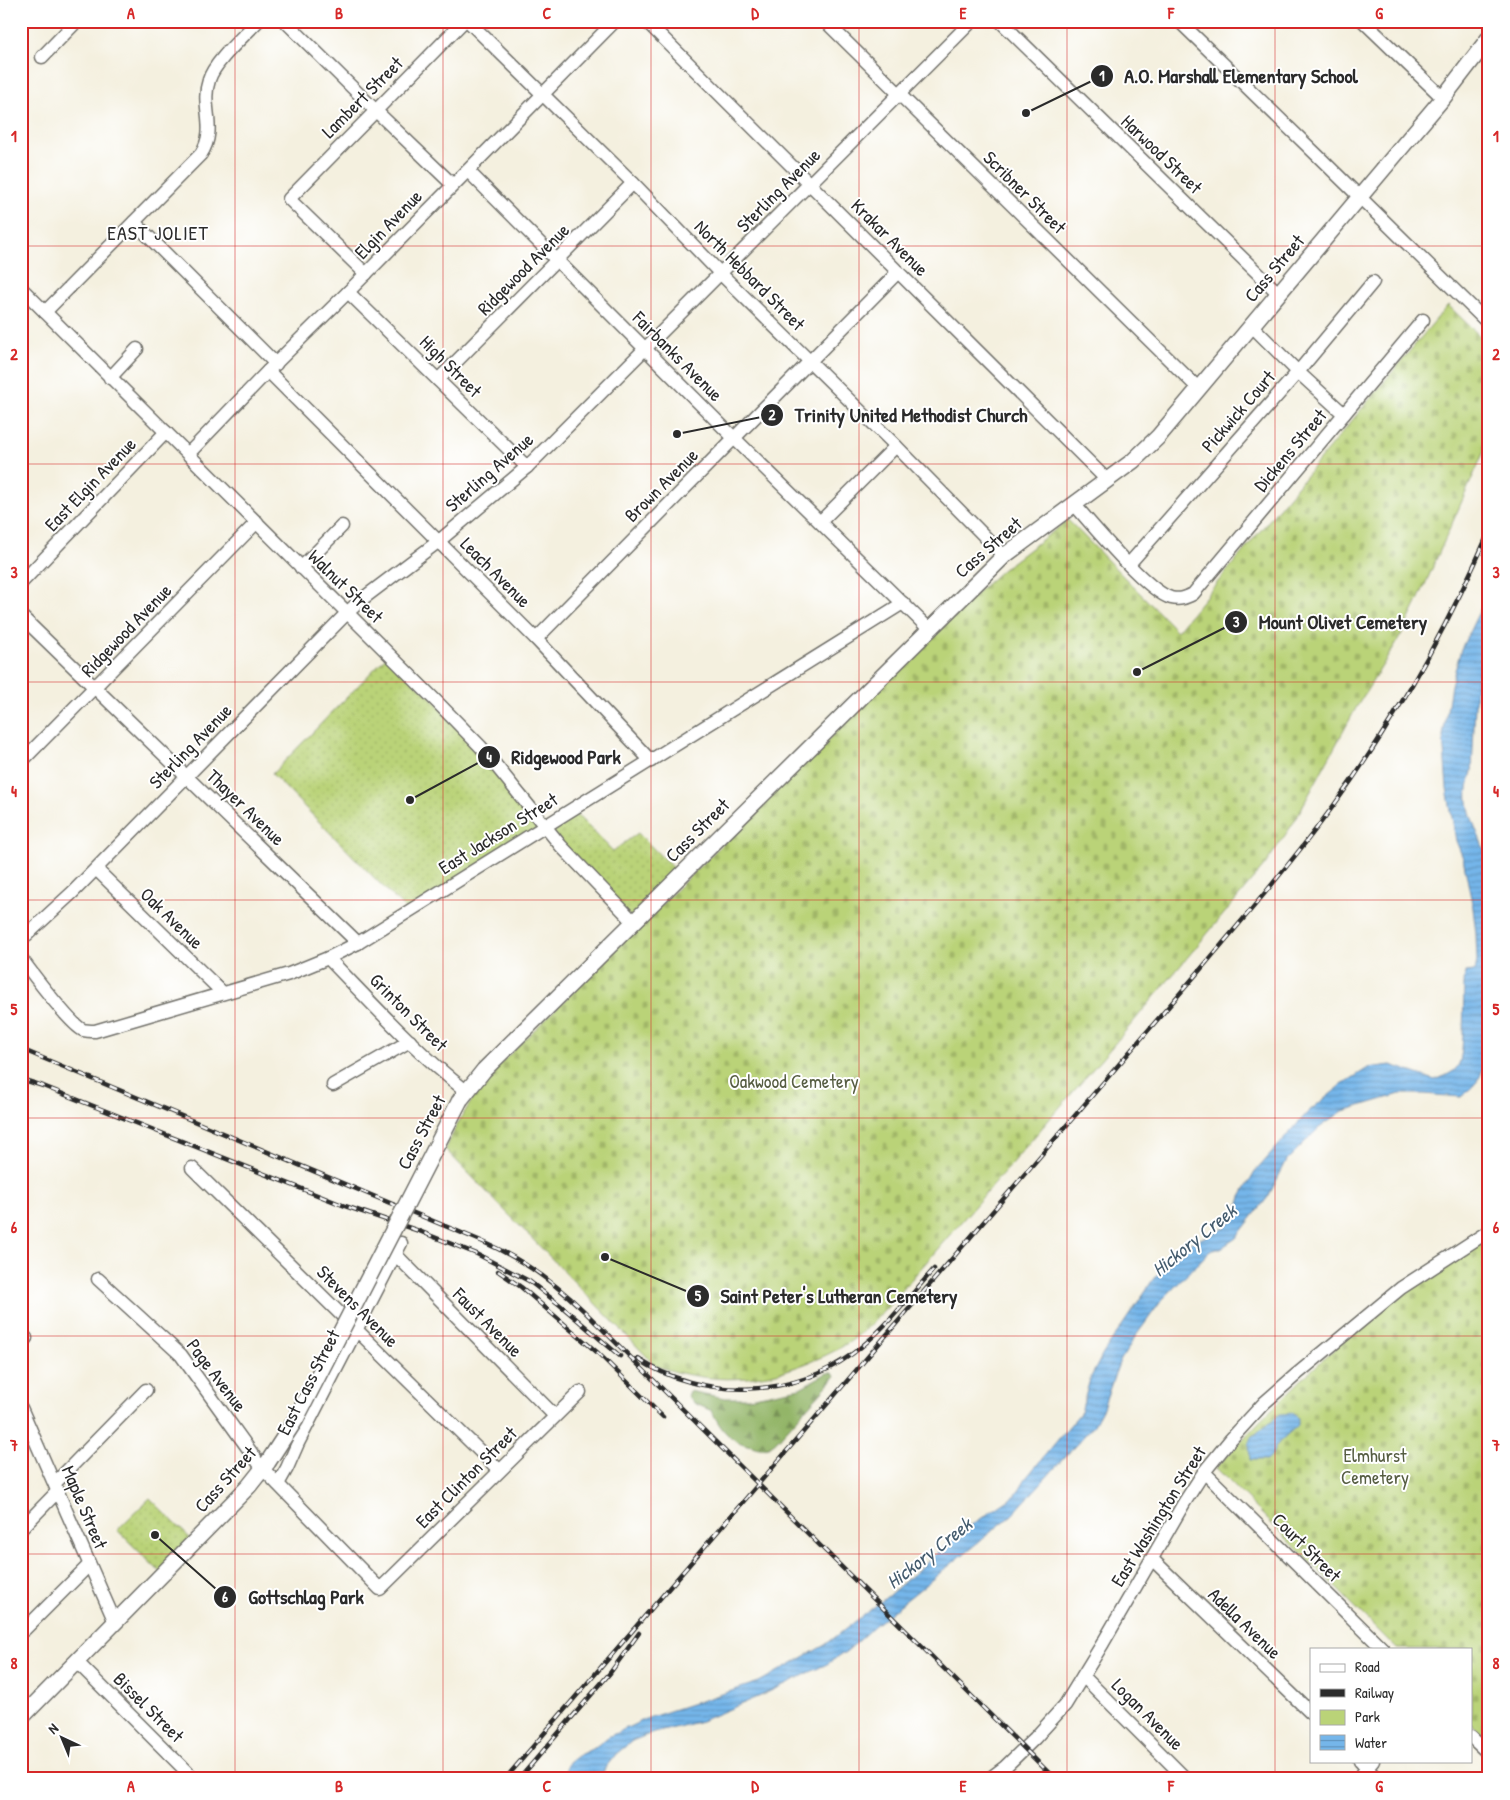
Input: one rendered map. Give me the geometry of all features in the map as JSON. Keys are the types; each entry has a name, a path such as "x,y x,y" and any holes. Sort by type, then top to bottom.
{"main road":[{"name":"Cass Street","path":"21,1718 248,1486 265,1466 296,1419 463,1095 484,1070 928,629 1004,556 1133,461 1158,437 1443,98 1489,38"}],"street":[{"path":"42,57 77,21"},
{"path":"45,312 201,154 210,133 206,95 208,81 214,69 258,21"},
{"path":"285,21 453,185"},
{"name":"Lambert Street","path":"366,274 289,199 464,21"},
{"name":"North Hebbard Street","path":"468,21 633,183 721,274 896,446 1004,556"},
{"name":"Elgin Avenue","path":"188,454 615,21"},
{"name":"Krakar Avenue","path":"646,21 1107,480"},
{"name":"Scribner Street","path":"825,21 1199,389"},
{"name":"Sterling Avenue","path":"21,940 96,869 347,613 361,600 439,541 527,467 972,21"},
{"name":"Harwood Street","path":"1000,21 1278,293"},
{"path":"1179,21 1489,324"},
{"path":"1363,21 1443,98"},
{"name":"Fairbanks Avenue","path":"468,170 734,438 904,603 928,629"},
{"name":"Ridgewood Avenue","path":"438,380 633,183"},
{"name":"Leach Avenue","path":"134,222 651,761"},
{"name":"Brown Avenue","path":"536,639 898,272"},
{"name":"Pickwick Court","path":"1129,564 1298,372 1373,282"},
{"name":"Walnut Street","path":"21,288 481,747 561,846 633,921"},
{"name":"High Street","path":"348,292 527,467"},
{"name":"Dickens Street","path":"1129,564 1156,590 1169,598 1181,599 1193,594 1423,320"},
{"path":"1252,326 1344,414"},
{"path":"110,378 137,349"},
{"name":"East Elgin Avenue","path":"21,583 166,432"},
{"path":"820,522 896,446"},
{"path":"1074,504 1129,564"},
{"name":"Ridgewood Avenue","path":"21,762 256,522"},
{"path":"301,568 342,526"},
{"name":"East Jackson Street","path":"21,958 75,1024 84,1030 95,1031 289,974 358,943 904,603"},
{"name":"Thayer Avenue","path":"21,616 358,943"},
{"name":"Oak Avenue","path":"96,869 223,993"},
{"name":"Grinton Street","path":"328,958 447,1076 463,1095"},
{"path":"333,1085 410,1041"},
{"name":"Stevens Avenue","path":"192,1168 499,1470"},
{"name":"East Washington Street","path":"989,1779 1005,1767 1046,1727 1065,1704 1204,1472 1264,1403 1401,1288 1486,1237"},
{"name":"East Cass Street","path":"278,1484 398,1249"},
{"name":"Faust Avenue","path":"398,1249 555,1416"},
{"name":"Page Avenue","path":"98,1279 181,1355 278,1484 380,1589"},
{"path":"21,1529 56,1487 146,1390"},
{"name":"East Clinton Street","path":"380,1589 580,1392"},
{"name":"Maple Street","path":"21,1408 115,1622"},
{"name":"Court Street","path":"1204,1472 1382,1648"},
{"name":"Adella Avenue","path":"1152,1559 1310,1713"},
{"path":"24,1630 89,1565"},
{"name":"Bissel Street","path":"77,1662 194,1779"},
{"name":"Logan Avenue","path":"1083,1676 1186,1779"},
{"path":"1472,1738 1489,1754"},
{"path":"1358,1779 1367,1763 1377,1779"}],"green space":[{"name":"Oakwood Cemetery","path":"1448,305 1489,345 1489,440 1400,637 1356,708 1294,822 1265,865 1129,1027 885,1310 855,1338 823,1357 797,1367 757,1377 737,1379 697,1376 656,1366 445,1149 481,1087 496,1068 973,596 1002,570 1068,520 1177,631"},
{"path":"388,655 480,746 544,825 407,911 272,774"},
{"path":"572,810 613,851 638,833 679,874 633,920 546,826"},
{"name":"Elmhurst Cemetery","path":"1478,1239 1489,1246 1489,1741 1472,1724 1472,1648 1396,1648 1216,1468 1260,1421 1329,1354 1377,1311 1411,1284"},
{"path":"827,1373 833,1373 835,1377 777,1441 764,1448 744,1444 732,1438 719,1424 712,1411 694,1403 687,1396 689,1391 725,1398 749,1398 800,1388"},
{"path":"150,1498 193,1541 161,1573 117,1530"}],"water":[{"path":"1489,591 1489,641 1476,682 1472,772 1468,786 1470,811 1487,858 1490,887 1487,1027 1485,1053 1480,1077 1461,1097 1400,1094 1343,1111 1319,1128 1287,1160 1268,1197 1236,1238 1221,1248 1215,1248 1209,1252 1162,1300 1119,1363 1102,1410 1094,1425 1012,1515 874,1626 847,1651 827,1664 756,1698 701,1721 647,1735 632,1741 616,1754 605,1768 600,1779 566,1779 564,1773 569,1762 594,1748 608,1737 648,1718 759,1682 825,1645 888,1596 964,1530 1016,1495 1026,1478 1081,1412 1090,1379 1103,1354 1154,1278 1191,1243 1223,1229 1235,1217 1241,1197 1255,1172 1308,1112 1343,1084 1368,1068 1391,1065 1435,1080 1454,1071 1458,1066 1463,1036 1465,972 1475,971 1477,961 1476,934 1473,908 1463,858 1456,841 1447,788 1443,736 1451,685 1461,649"},
{"path":"1293,1413 1298,1418 1298,1425 1278,1443 1269,1458 1267,1460 1250,1460 1249,1445 1252,1437 1280,1414"}],"railway":[{"path":"505,1779 1200,970 1302,847 1334,805 1399,707 1438,638 1489,532"},
{"path":"21,1049 481,1241 510,1255 536,1271 584,1311 1055,1779"},
{"path":"21,1079 43,1086 345,1206 419,1231 477,1254 529,1281 620,1356"},
{"path":"638,1359 663,1372 689,1382 717,1387 746,1389 802,1380 828,1369 864,1345 895,1314 934,1269"},
{"path":"498,1271 521,1287 598,1353 663,1417"},
{"path":"519,1779 610,1673 639,1633"}],"place":[{"name":"A.O. Marshall Elementary School","path":"1026,113"},
{"name":"Trinity United Methodist Church","path":"677,434"},
{"name":"Mount Olivet Cemetery","path":"1137,672"},
{"name":"Ridgewood Park","path":"410,800"},
{"name":"Saint Peter's Lutheran Cemetery","path":"605,1257"},
{"name":"Gottschlag Park","path":"155,1535"}],"district":[{"name":"EAST JOLIET","path":"158,233"}],"water label":[{"name":"Hickory Creek","path":"1194,1240"},
{"name":"Hickory Creek","path":"929,1553"}]}
